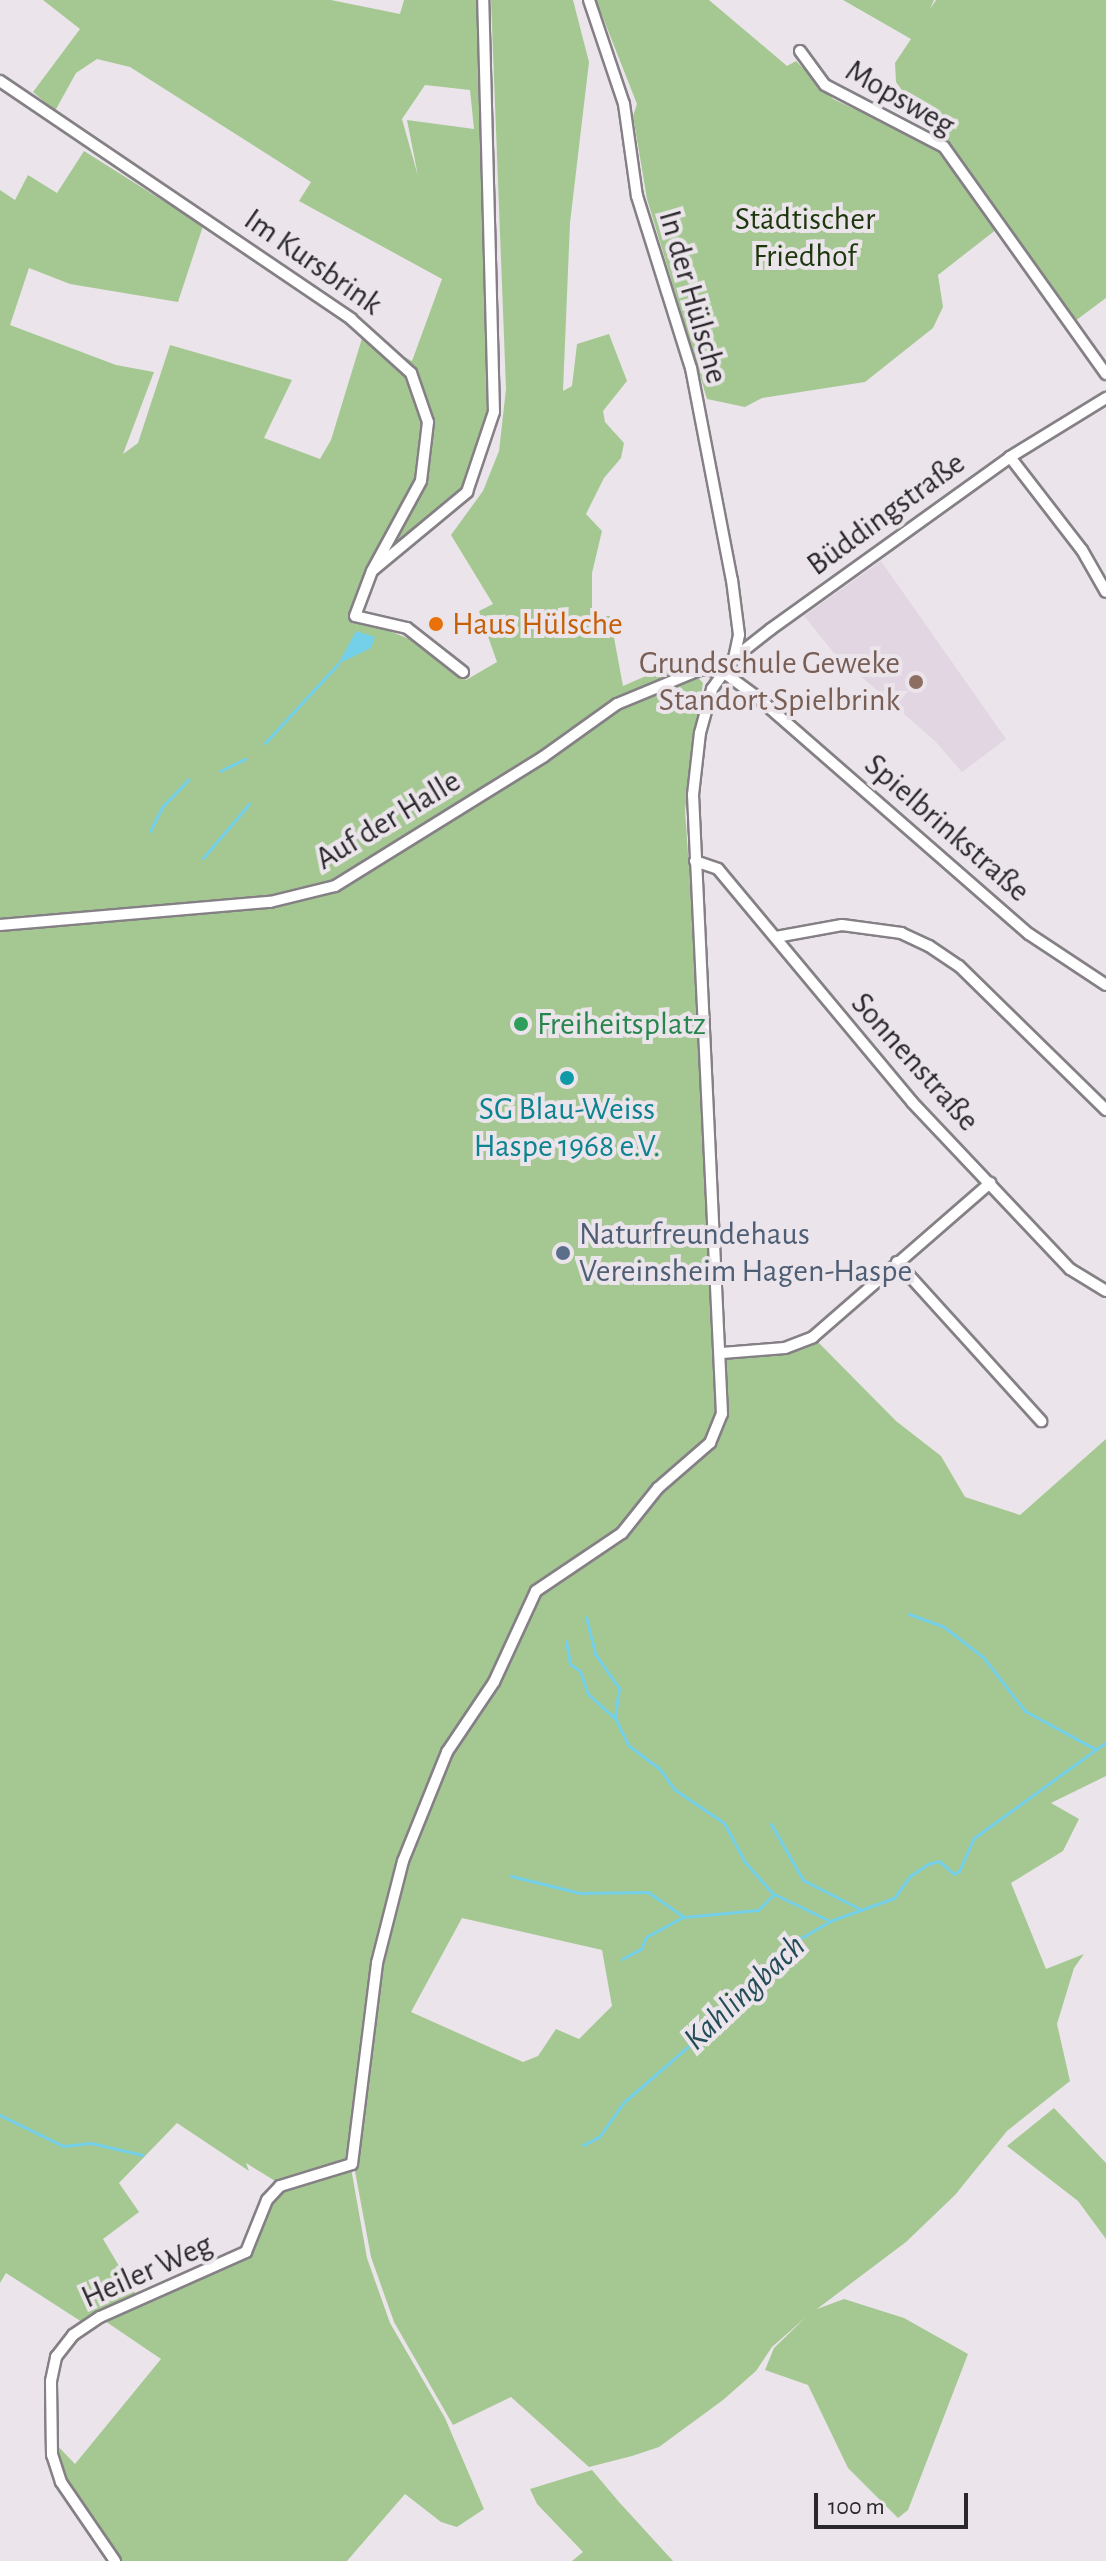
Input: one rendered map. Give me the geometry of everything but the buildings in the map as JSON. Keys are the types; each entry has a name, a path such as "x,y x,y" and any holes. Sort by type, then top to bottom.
{"street":[{"path":"370,574 467,492 494,412 483,0"},
{"name":"In der Hülsche","path":"589,0 624,104 637,196 691,368 732,580 739,635 734,658"},
{"name":"Mopsweg","path":"800,51 825,85 944,147 1106,374"},
{"name":"Im Kursbrink","path":"0,81 351,319 411,373 428,422 421,481 370,574 355,616 407,628 463,672"},
{"name":"Büddingstraße","path":"352,2164 377,1963 403,1861 433,1780 460,1729 494,1682 536,1591 600,1552 658,1488 710,1443 722,1414 722,1353 693,795 700,733 712,689 734,658 1010,457 1106,398"},
{"path":"1010,457 1082,550 1106,592"},
{"name":"Auf der Halle","path":"0,925 270,902 335,886 543,757 617,704 702,669 723,672"},
{"name":"Spielbrinkstraße","path":"723,672 1029,934 1106,985"},
{"name":"Sonnenstraße","path":"695,861 718,869 842,1022 990,1183 1070,1269 1106,1291"},
{"path":"776,937 842,925 901,933 929,946 959,966 1106,1110"},
{"path":"722,1353 799,1344 990,1183"},
{"path":"897,1262 1041,1421"},
{"name":"Heiler Weg","path":"115,2561 66,2492 52,2455 51,2381 56,2357 73,2335 100,2317 246,2252 267,2200 280,2186 352,2164"}],"shaded area":[{"name":"Grundschule Geweke Standort Spielbrink","path":"881,561 1006,739 962,772 935,741 834,653 804,616"}],"green space":[{"path":"43,0 331,0 400,14 404,0 482,0 489,414 465,492 370,568 353,604 382,628 432,648 466,680 497,662 479,611 493,604 451,535 483,491 499,451 506,389 491,0 573,0 589,62 570,223 563,391 572,386 577,344 609,334 627,381 603,411 605,422 624,443 621,458 604,478 586,514 602,531 592,573 592,616 610,616 623,686 664,668 690,669 703,683 685,810 722,1352 785,1348 813,1337 896,1421 941,1456 965,1497 1020,1515 1106,1439 1106,1776 1051,1803 1079,1819 1063,1851 1011,1883 1046,1969 1084,1954 1074,1968 1057,2024 1070,2081 1007,2131 955,2195 906,2242 817,2309 844,2299 904,2318 968,2354 908,2510 898,2518 848,2468 808,2385 765,2370 774,2348 806,2317 772,2347 756,2371 723,2400 659,2447 632,2456 589,2467 511,2397 453,2425 394,2322 371,2257 354,2166 280,2184 246,2163 249,2171 177,2123 119,2183 139,2212 103,2239 138,2298 82,2322 6,2273 0,2283 0,190 15,200 28,175 57,193 84,151 203,226 178,302 70,284 29,268 10,325 116,365 154,372 123,454 138,443 170,345 292,380 264,438 320,459 331,440 363,335 412,361 442,279 299,201 311,182 130,67 97,59 76,73 55,111 33,92 80,29","holes":["425,85 470,90 474,129 407,120 418,176 402,119","462,1918 602,1950 612,2006 579,2039 556,2029 538,2056 523,2062 411,2012"]},
{"name":"Städtischer Friedhof","path":"596,0 709,0 787,66 796,61 833,99 941,149 997,229 938,275 943,307 933,328 865,382 762,398 745,407 707,399 647,199 633,116 637,104"},
{"path":"843,0 934,0 930,9 936,0 1106,0 1106,298 1071,324 896,82 895,63 911,39"},
{"path":"1054,2108 1106,2163 1106,2239 1078,2201 1007,2146"},
{"path":"351,2168 367,2258 390,2323 445,2418 484,2509 457,2527 441,2522 405,2494 347,2561 119,2561 64,2482 53,2441 75,2464 161,2359 102,2319 235,2263 248,2254 281,2187"},
{"path":"592,2470 673,2561 572,2561 583,2552 537,2504 530,2489"}],"water":[{"path":"356,631 375,637 371,648 338,664"}],"waterway":[{"path":"265,743 338,664"},
{"path":"220,771 245,759"},
{"path":"150,831 163,806 189,779"},
{"path":"203,858 249,804"},
{"path":"909,1614 944,1627 983,1657 1025,1711 1095,1749"},
{"path":"586,1617 595,1654 619,1688 615,1718"},
{"path":"566,1641 570,1664 580,1671 588,1694 615,1718 628,1745 659,1768 674,1789 724,1823 745,1862 773,1894"},
{"name":"Kahlingbach","path":"583,2145 599,2137 624,2102 728,2012 801,1938 830,1921 894,1898 910,1876 928,1864 939,1861 954,1874 959,1871 974,1838 1106,1742"},
{"path":"771,1824 803,1880 862,1910"},
{"path":"511,1876 580,1893 648,1892 684,1917 758,1910 774,1894 828,1920"},
{"path":"622,1959 641,1949 646,1937 683,1917"},
{"path":"0,2115 63,2146 91,2143 143,2155"}],"place":[{"name":"Haus Hülsche","path":"436,624"},
{"name":"Grundschule Geweke Standort Spielbrink","path":"916,682"},
{"name":"Freiheitsplatz","path":"521,1024"},
{"name":"SG Blau-Weiss Haspe 1968 e.V.","path":"567,1078"},
{"name":"Naturfreundehaus Vereinsheim Hagen-Haspe","path":"563,1253"}]}
